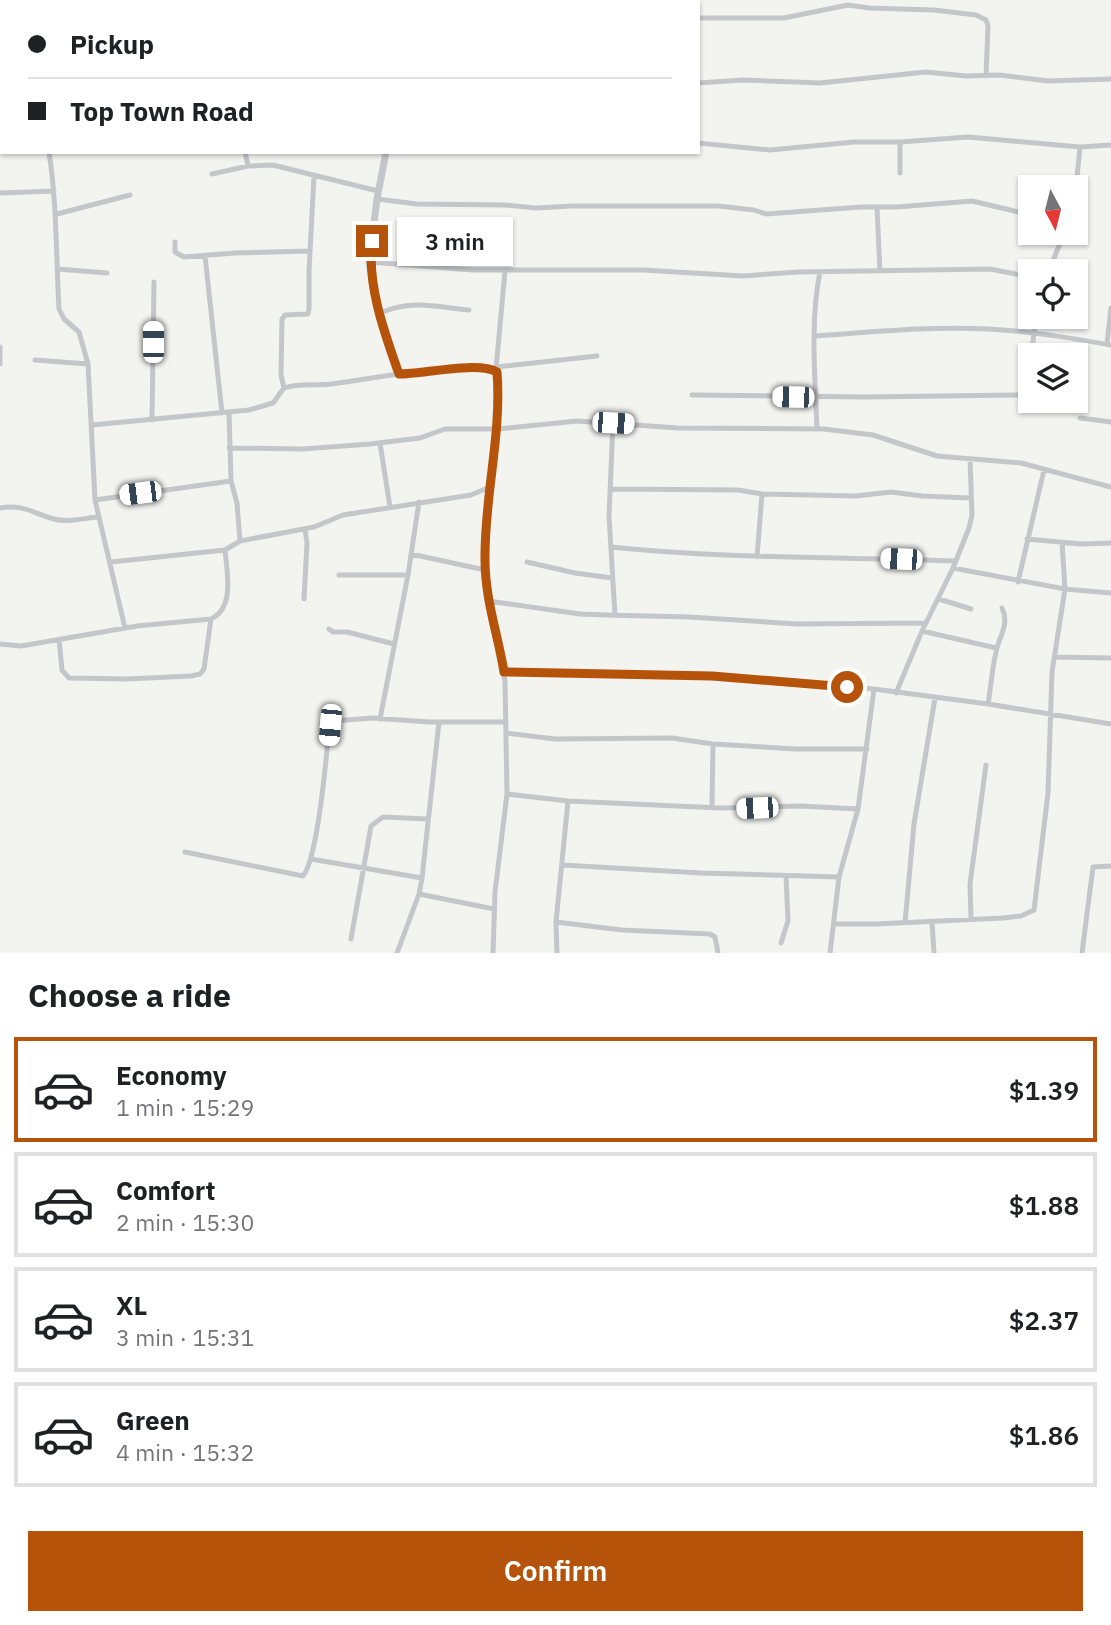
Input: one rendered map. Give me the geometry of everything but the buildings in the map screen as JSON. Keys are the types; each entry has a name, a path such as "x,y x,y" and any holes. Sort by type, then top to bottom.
{"street":[{"path":"700,18 784,18 847,2 878,8 976,15 986,20 988,26 986,76"},
{"path":"700,83 743,80 820,83 926,72 966,76 999,75 1048,81 1111,79"},
{"path":"700,144 770,150 855,142 968,137 1080,147 1111,145"},
{"path":"900,142 900,173"},
{"path":"1077,175 1080,147"},
{"path":"49,154 57,214 55,234 59,309 64,319 79,332 88,364 94,500 125,628"},
{"path":"245,154 248,166"},
{"path":"386,154 377,195 369,262 374,293 399,374"},
{"path":"212,174 248,166 282,166 377,195 417,204 536,208 718,206 766,214 972,201 1018,212"},
{"path":"284,388 281,375 282,319 285,315 308,314 314,176"},
{"path":"0,193 54,191"},
{"path":"57,214 130,195"},
{"path":"877,208 880,271"},
{"path":"175,242 176,255 310,251"},
{"path":"205,256 229,448 230,481 237,503 240,541"},
{"path":"369,262 505,271 643,270 743,276 989,269 1018,275"},
{"path":"58,269 107,273"},
{"path":"493,953 494,909 507,794 506,722 504,672 488,601 485,570 487,506 497,429 496,370 505,271"},
{"path":"817,428 814,363 820,272"},
{"path":"152,421 153,282"},
{"path":"380,313 424,303 469,310"},
{"path":"816,336 961,328 1033,332 1109,344 1111,308"},
{"path":"692,395 816,397 1025,393 1034,329"},
{"path":"0,347 0,364"},
{"path":"92,425 225,413 273,403 284,388 399,374 474,368 496,370 597,356"},
{"path":"35,360 88,364"},
{"path":"1080,418 1111,422"},
{"path":"229,448 303,449 420,439 445,429 497,429 577,421 678,428 817,428 859,432 901,443 930,455 1021,463 1111,487"},
{"path":"613,423 609,516 615,615"},
{"path":"380,443 390,507"},
{"path":"896,693 969,528 972,514 970,459"},
{"path":"1018,582 1044,470"},
{"path":"94,500 230,481"},
{"path":"111,562 225,550 240,541 305,529 343,514 471,495 491,487"},
{"path":"611,489 728,490 762,494 856,496 891,492 970,498"},
{"path":"757,556 762,494"},
{"path":"380,719 419,502"},
{"path":"0,508 19,506 65,521 98,517"},
{"path":"304,599 307,543 305,529"},
{"path":"1027,539 1111,543"},
{"path":"834,924 932,922 1021,916 1034,910 1048,793 1055,657 1065,589 1062,542"},
{"path":"611,547 681,554 956,561"},
{"path":"0,644 21,646 125,628 211,619 222,613 226,604 225,550"},
{"path":"411,554 485,570"},
{"path":"527,562 612,578"},
{"path":"953,568 1018,582 1111,593"},
{"path":"339,575 408,575"},
{"path":"939,599 971,609"},
{"path":"488,601 580,614 796,624 926,623"},
{"path":"988,704 996,648 1004,629 1002,608"},
{"path":"59,639 62,670 69,678 191,676 200,674 204,669 211,619"},
{"path":"329,628 333,632 347,632 394,644"},
{"path":"922,631 996,648"},
{"path":"1055,657 1111,658"},
{"path":"504,672 712,676 874,689 1111,724"},
{"path":"830,953 839,877 858,809 874,689"},
{"path":"905,923 914,824 935,698"},
{"path":"185,852 303,876 310,859 326,767 330,725 339,720 380,719 506,722"},
{"path":"397,953 419,894 422,878 439,722"},
{"path":"506,733 555,739 673,738 713,744 796,749 867,749"},
{"path":"712,807 713,744"},
{"path":"971,919 970,884 986,765"},
{"path":"507,794 568,801 858,809"},
{"path":"557,953 556,922 568,801"},
{"path":"351,939 369,834 376,821 383,817 428,819"},
{"path":"310,859 422,878"},
{"path":"563,865 839,877"},
{"path":"1082,953 1091,870 1096,865 1111,866"},
{"path":"781,943 788,921 786,876"},
{"path":"419,894 494,909"},
{"path":"556,922 622,930 710,934 715,937 718,953"},
{"path":"932,922 934,953"}],"route":[{"path":"372,241 369,262 374,293 399,374 474,368 488,368 497,372 497,429 487,506 485,560 488,601 504,672 650,673 847,687"}]}
